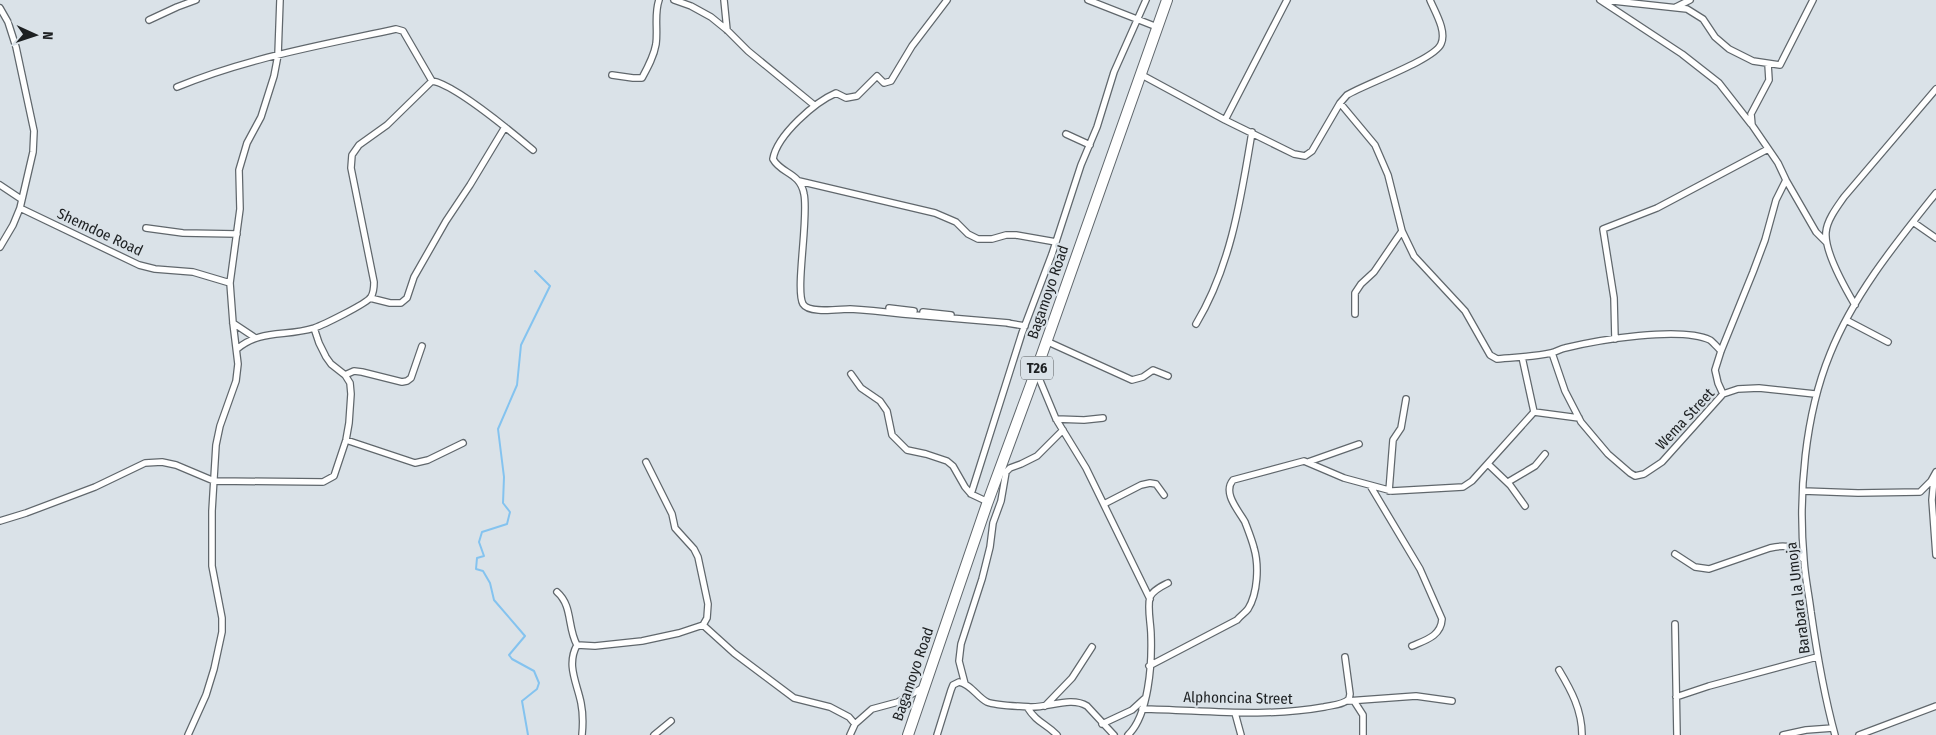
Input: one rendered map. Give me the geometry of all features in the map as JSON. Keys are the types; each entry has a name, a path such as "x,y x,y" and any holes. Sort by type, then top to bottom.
{"highway":[{"name":"Bagamoyo Road","path":"908,735 988,502 1167,0"}],"street":[{"path":"149,20 196,0"},
{"path":"188,735 206,695 222,632 222,618 212,566 212,521 216,445 220,426 236,381 238,364 230,283 240,209 239,170 242,158 261,118 274,76 278,55 280,0"},
{"path":"612,75 642,78 651,63 656,46 656,20 660,0"},
{"path":"674,0 711,17 748,51 814,105"},
{"path":"724,0 727,30"},
{"path":"947,0 912,46 900,70 891,81 884,83 877,76 857,96 846,98 836,93 814,105 784,137 773,159 778,166 799,181 935,213 956,222 968,234 978,239 1016,235 1056,242"},
{"path":"1088,0 1157,27"},
{"path":"972,494 1025,326 1114,72 1146,0"},
{"path":"1225,120 1287,0"},
{"path":"1140,74 1225,120 1294,154 1305,156 1312,151 1340,103 1356,90 1411,65 1436,50 1441,44 1441,26 1430,0"},
{"path":"1600,0 1682,54 1719,83 1752,124 1778,164 1816,232 1826,242"},
{"path":"1604,0 1687,9 1703,19 1715,37 1729,49 1753,61 1780,65 1813,0"},
{"path":"1676,7 1690,0"},
{"path":"0,8 8,22 16,47 34,131 34,152 20,208 13,225 0,247"},
{"path":"177,87 230,67 400,29 404,31 432,81 446,86 505,127 533,150"},
{"path":"1752,124 1751,114 1769,80 1768,64"},
{"path":"237,349 254,337 314,328 336,319 370,298 374,282 352,177 352,155 359,146 387,125 432,81"},
{"path":"1855,305 1838,272 1826,242 1826,231 1830,219 1844,197 1936,89"},
{"path":"1340,103 1375,146 1388,175 1402,232 1414,256 1465,311 1490,355 1497,359 1522,357 1552,353 1562,348 1615,339 1680,334 1698,336 1711,341 1721,351"},
{"path":"370,298 390,303 401,303 407,298 414,277 446,221 505,127"},
{"path":"1196,324 1206,308 1216,285 1230,242 1242,190 1252,132"},
{"path":"1066,134 1090,145"},
{"path":"1615,339 1614,298 1603,229 1657,208 1768,150"},
{"path":"1723,394 1715,370 1768,233 1776,200 1786,180"},
{"path":"799,181 804,194 801,297 802,303 807,308 813,310 850,309 1009,323"},
{"path":"0,185 21,199"},
{"name":"Barabara la Umoja","path":"1836,735 1817,657 1804,559 1802,491 1815,394 1830,353 1855,305 1891,249 1936,193"},
{"name":"Shemdoe Road","path":"20,208 125,260 139,265 155,269 193,272 230,283"},
{"path":"1913,222 1936,238"},
{"path":"146,228 182,234 237,234"},
{"path":"1354,314 1355,293 1361,284 1374,272 1402,232"},
{"path":"889,308 941,313 1025,326"},
{"path":"1846,320 1888,342"},
{"path":"233,323 254,337"},
{"path":"0,521 95,487 145,464 162,462 176,465 214,482 322,482 334,476 346,440 351,400 350,383 345,375 331,364 319,343 314,328"},
{"path":"1046,341 1132,380 1143,377 1153,370 1168,376"},
{"path":"345,375 354,372 402,382 407,381 411,378 422,346"},
{"path":"1552,353 1565,392 1578,418"},
{"path":"1522,357 1534,412"},
{"path":"1036,371 1056,419 1086,468 1135,572 1150,599 1151,637 1145,698 1136,725 1128,735"},
{"path":"852,374 861,388 880,401 887,411 892,435 907,450 947,460 953,466 965,487 972,494 988,502"},
{"name":"Wema Street","path":"1578,418 1608,454 1635,476 1644,474 1662,462 1723,394 1738,389 1758,388 1815,394"},
{"path":"1389,491 1393,440 1400,428 1406,399"},
{"path":"1534,412 1578,418"},
{"path":"1149,666 1237,620 1247,610 1256,584 1256,557 1245,522 1234,504 1229,489 1230,483 1237,478 1300,461 1308,462 1330,473 1371,487 1389,491 1408,492 1460,488 1472,481 1534,412"},
{"path":"1056,419 1103,418"},
{"path":"965,684 959,661 961,644 989,553 993,523 1001,501 1006,472 1010,468 1037,456 1064,430"},
{"path":"346,440 416,463 428,460 463,443"},
{"path":"1308,462 1360,444"},
{"path":"1508,482 1535,466 1545,454"},
{"path":"577,645 595,646 642,641 703,626 707,618 708,604 698,557 694,549 675,528 672,514 646,462"},
{"path":"1488,464 1508,482 1525,506"},
{"path":"1920,492 1926,488 1935,474"},
{"path":"1935,474 1932,500 1936,555"},
{"path":"1104,504 1146,484 1156,484 1164,495"},
{"path":"1371,487 1420,569 1442,619 1441,627 1437,633 1412,646"},
{"path":"1802,491 1858,493 1920,492 1929,495 1932,500"},
{"path":"1675,554 1694,567 1709,569 1780,546 1791,547 1804,559"},
{"path":"1150,599 1154,591 1168,583"},
{"path":"556,592 563,597 568,606 574,639 577,645"},
{"path":"1675,624 1677,735"},
{"path":"703,626 734,653 794,698 830,707 848,717 855,724"},
{"path":"577,645 571,662 581,704 582,735"},
{"path":"1045,706 1072,678 1092,648"},
{"path":"1345,656 1350,701 1363,715 1363,735"},
{"path":"1676,697 1709,686 1817,657"},
{"path":"1558,670 1569,687 1581,714 1582,735"},
{"path":"937,735 954,686 959,682 965,684 988,702 1027,707 1067,702 1082,703 1114,735"},
{"path":"850,735 855,724 872,709 898,702 925,686"},
{"name":"Alphoncina Street","path":"1142,709 1235,713 1290,712 1350,701 1416,696 1452,701"},
{"path":"1102,724 1132,710 1145,698"},
{"path":"1859,735 1936,706"},
{"path":"1027,707 1034,718 1056,735"},
{"path":"1235,713 1241,735"},
{"path":"654,735 671,721"},
{"path":"1783,735 1806,730 1834,728"}],"waterway":[{"path":"528,735 522,701 537,689 539,683 534,671 512,659 509,655 525,636 494,600 490,583 483,571 476,569 477,558 484,556 479,542 482,532 507,524 510,512 503,503 504,477 498,429 517,385 521,345 550,286 535,271"}]}
